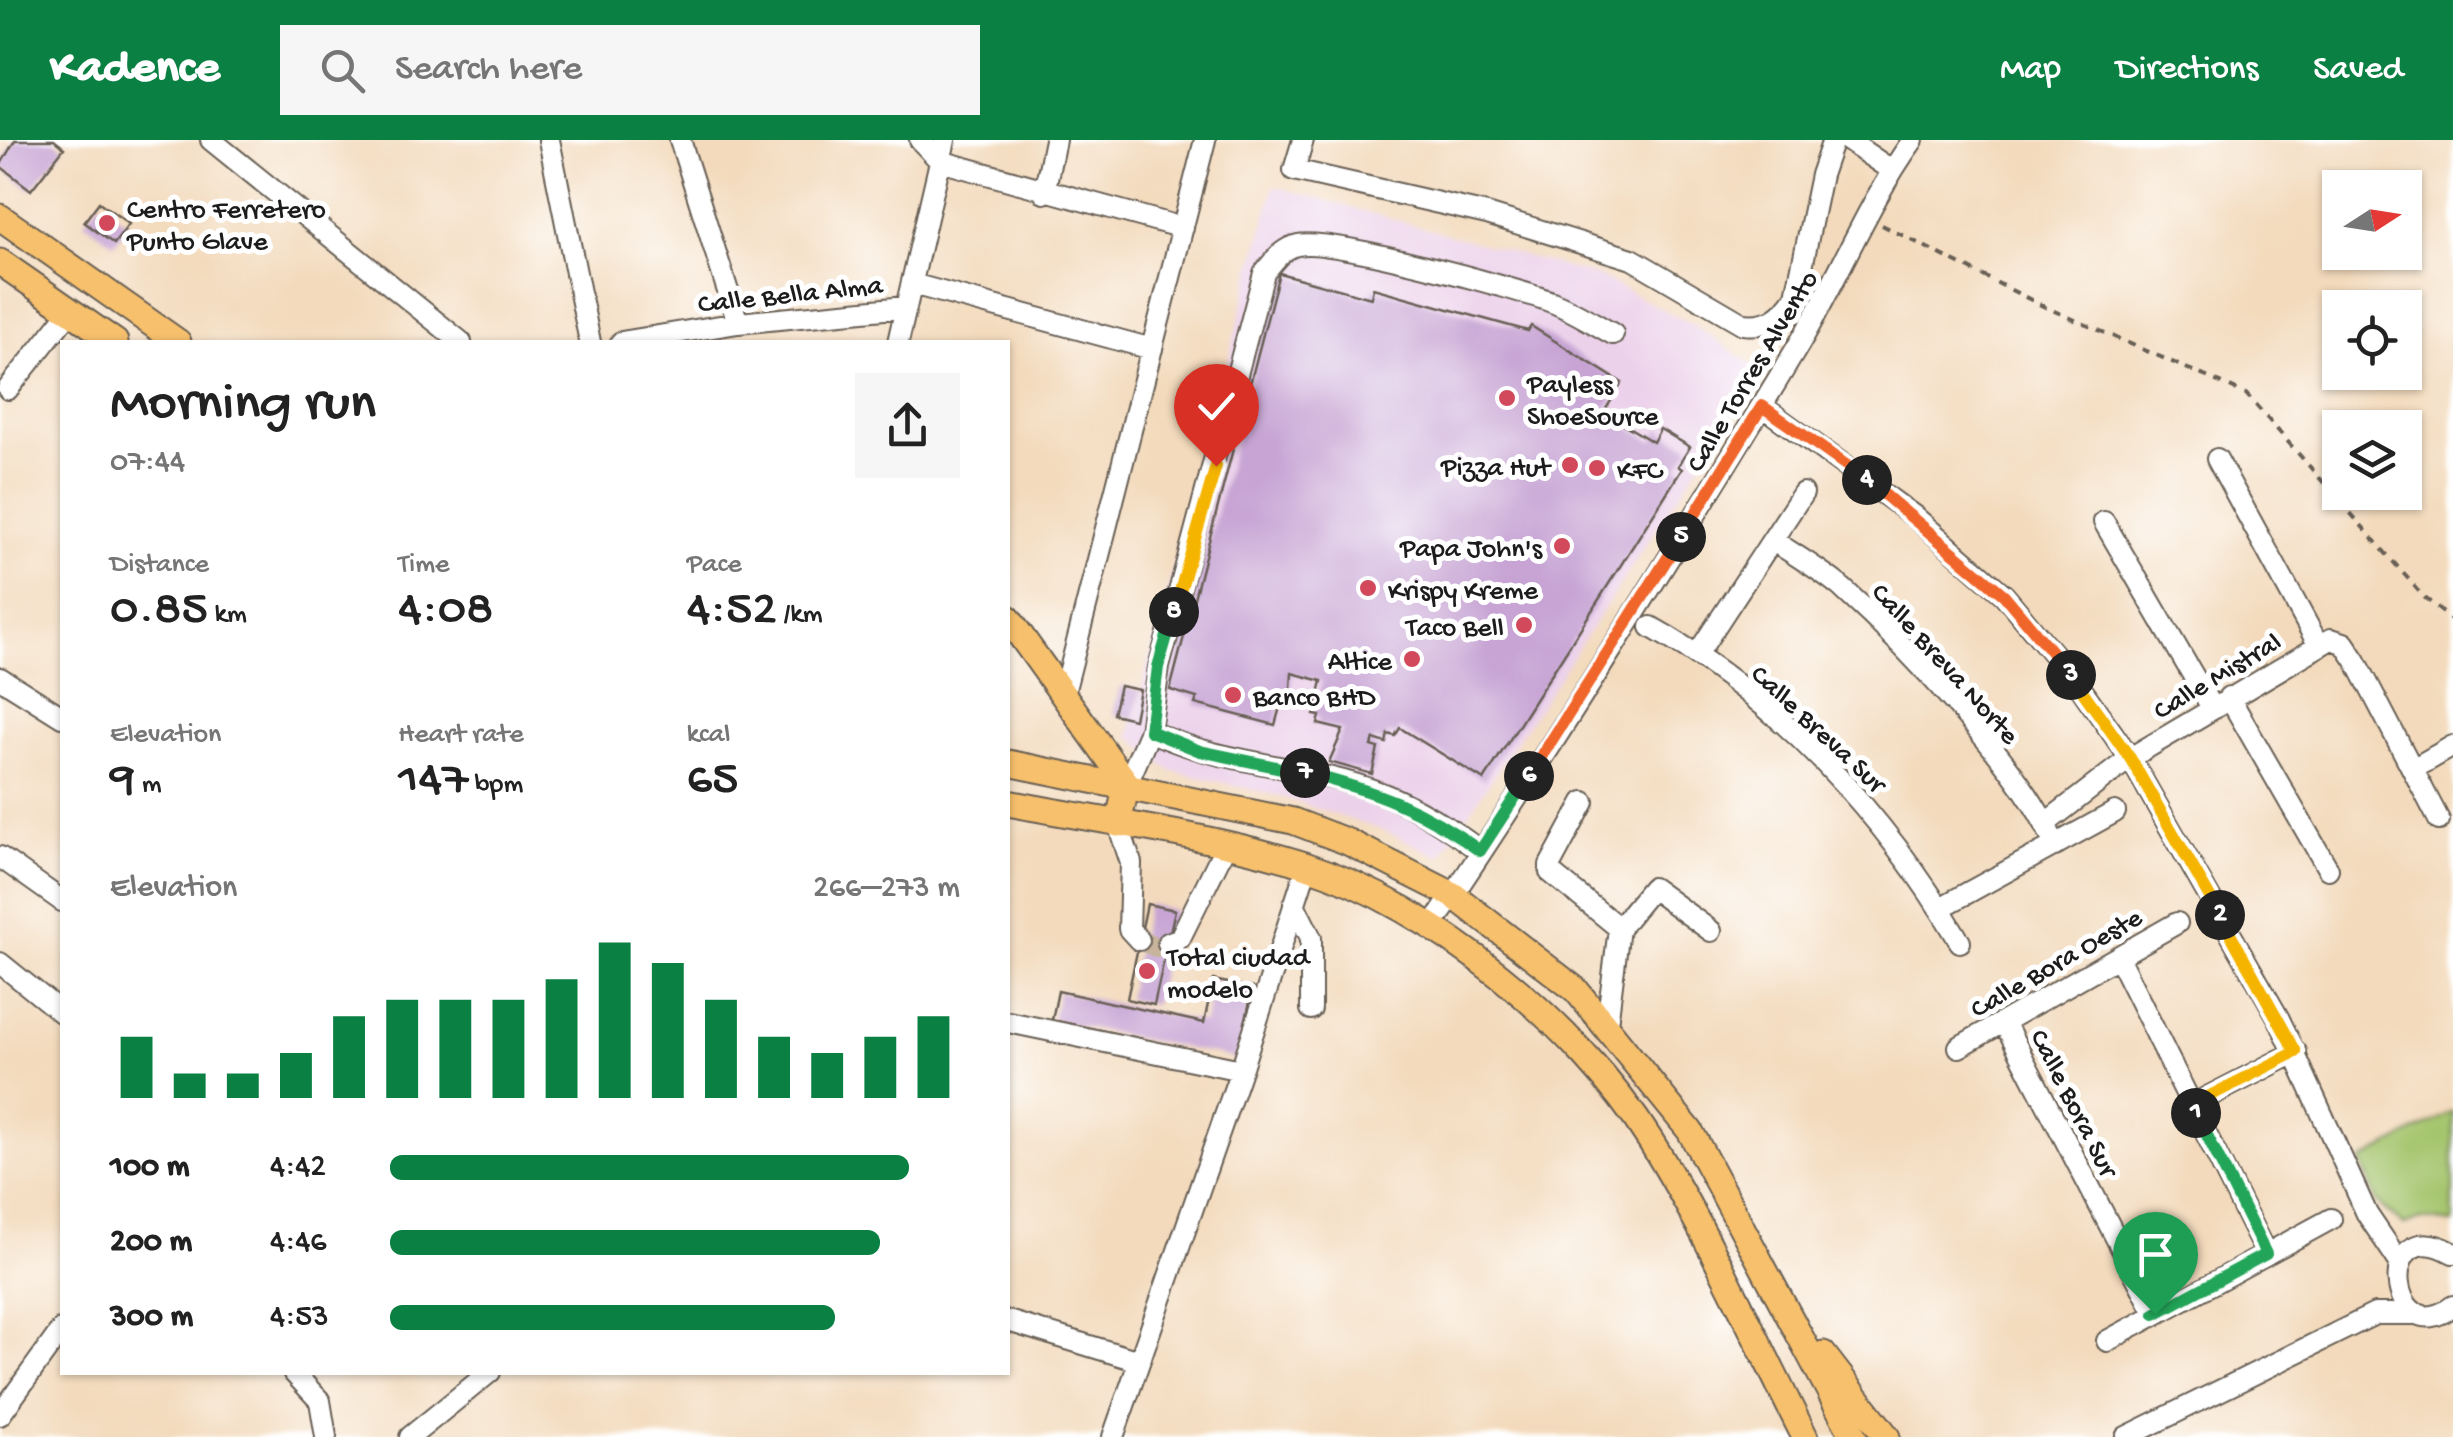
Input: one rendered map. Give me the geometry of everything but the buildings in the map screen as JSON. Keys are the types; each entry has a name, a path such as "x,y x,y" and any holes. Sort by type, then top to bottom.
{"main road":[{"path":"0,217 175,340"},
{"path":"0,262 112,340"},
{"path":"1010,621 1127,784 1118,824"},
{"path":"1010,762 1293,821 1348,842 1453,894 1576,990 1608,1024 1690,1131 1854,1437"},
{"path":"1010,802 1306,866 1432,926 1550,1020 1604,1078 1650,1140 1805,1437"},
{"path":"1792,1316 1887,1437"}],"street":[{"path":"211,140 459,340"},
{"path":"549,140 590,340"},
{"path":"680,140 738,323"},
{"path":"920,140 1044,192 1182,228"},
{"path":"1044,192 1055,140"},
{"path":"1062,698 1204,140"},
{"path":"1303,140 1294,170 1487,214 1632,259 1743,324 1760,326 1786,312 1796,296 1820,176 1833,140"},
{"path":"1846,140 1891,170"},
{"name":"Calle Torres Alvento","path":"1432,926 1762,406 1827,298 1891,170 1913,140"},
{"path":"898,340 942,150"},
{"path":"1127,784 1150,731 1158,667 1264,273 1280,253 1300,244 1334,246 1450,274 1552,302 1613,334"},
{"path":"912,284 1152,349"},
{"name":"Calle Bella Alma","path":"633,340 738,323 905,307"},
{"path":"8,388 70,311"},
{"path":"1762,406 1914,516 2004,595 2075,680 2130,758 2296,1052 2368,1214 2408,1256"},
{"path":"2217,460 2324,641 2344,643 2356,661 2439,820"},
{"path":"1698,653 1804,493"},
{"path":"2104,522 2328,869"},
{"name":"Calle Breva Norte","path":"1772,540 1840,587 1918,666 1986,742 2046,823 2055,846"},
{"name":"Calle Breva Sur","path":"1652,626 1698,653 1822,759 1874,816 1960,942"},
{"name":"Calle Mistral","path":"2046,823 2130,758 2324,641"},
{"path":"0,678 60,716"},
{"path":"1150,731 1200,751 1378,792 1443,824 1480,851"},
{"path":"2412,769 2453,746"},
{"path":"1584,802 1550,865 1550,872 1618,928"},
{"path":"1940,908 2115,812"},
{"path":"1118,824 1131,864 1129,929 1139,940"},
{"path":"1168,943 1180,938 1225,846"},
{"path":"0,857 60,899"},
{"path":"1113,1437 1241,1070 1306,866"},
{"path":"1608,1024 1618,928 1652,888 1711,930"},
{"path":"1294,904 1311,938 1311,1010"},
{"name":"Calle Bora Oeste","path":"1959,1048 2177,924"},
{"path":"2118,957 2266,1254"},
{"path":"0,964 60,1011"},
{"path":"1010,1022 1241,1070"},
{"name":"Calle Bora Sur","path":"2004,1022 2155,1314"},
{"path":"2192,1105 2296,1052"},
{"path":"2107,1341 2331,1219"},
{"path":"2375,1314 2396,1286 2408,1256 2429,1244 2453,1252"},
{"path":"2396,1286 2410,1308 2421,1314"},
{"path":"2126,1437 2375,1314 2434,1315 2453,1306"},
{"path":"1010,1322 1139,1361"},
{"path":"0,1415 60,1332"},
{"path":"296,1375 320,1401 326,1437"},
{"path":"410,1437 477,1377"}],"path":[{"path":"1868,218 2046,307 2246,394 2425,598 2453,621"}],"shaded area":[{"path":"1274,186 1600,277 1694,325 1761,371 1440,857 1385,831 1278,796 1169,770 1129,736"}],"green space":[{"path":"2453,1111 2453,1223 2421,1219 2404,1225 2377,1203 2361,1161"}],"tunnel":[{"path":"1139,940 1156,947 1168,943"}],"place":[{"name":"Centro Ferretero Punto Glave","path":"107,223"},
{"name":"Payless ShoeSource","path":"1507,398"},
{"name":"Pizza Hut","path":"1570,465"},
{"name":"KFC","path":"1597,468"},
{"name":"Papa John's","path":"1562,546"},
{"name":"Krispy Kreme","path":"1368,588"},
{"name":"Taco Bell","path":"1524,625"},
{"name":"Altice","path":"1412,659"},
{"name":"Banco BHD","path":"1233,695"},
{"name":"Total ciudad modelo","path":"1147,971"}],"route":[{"path":"1216,466 1158,667 1150,731 1200,751 1378,792 1443,824 1480,851 1638,608 1762,406 1914,516 2004,595 2075,680 2130,758 2296,1052 2192,1105 2266,1254 2155,1314"}]}
